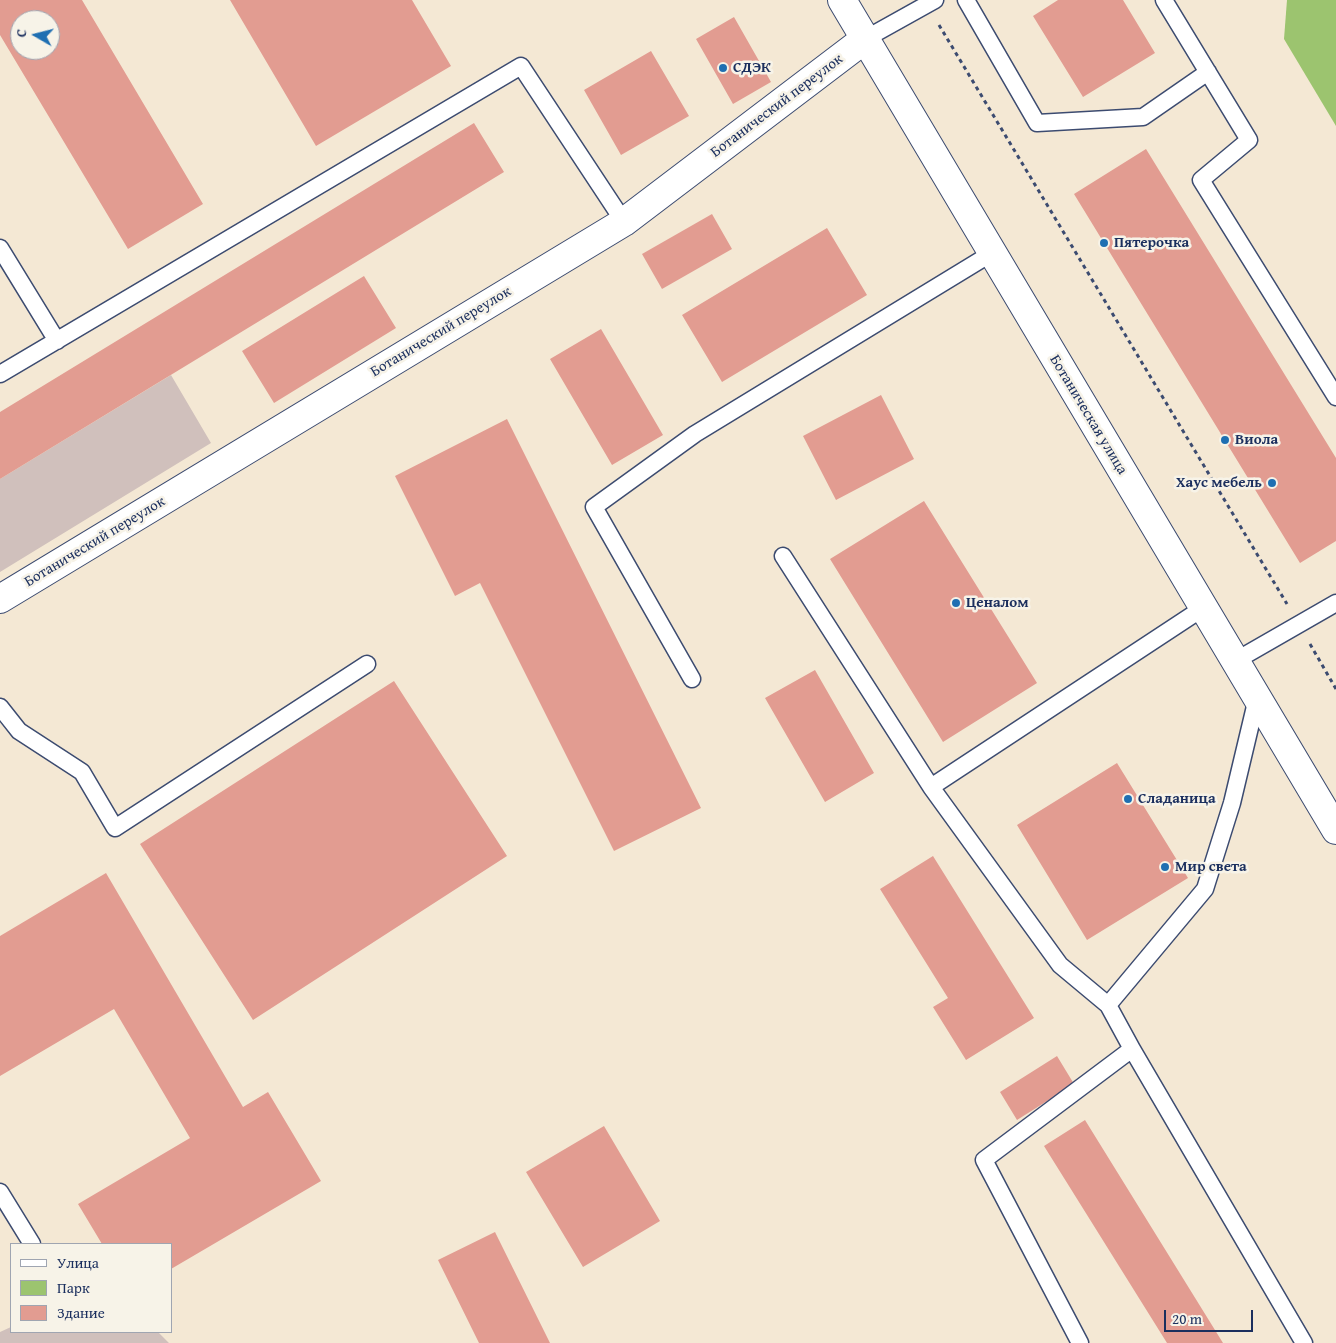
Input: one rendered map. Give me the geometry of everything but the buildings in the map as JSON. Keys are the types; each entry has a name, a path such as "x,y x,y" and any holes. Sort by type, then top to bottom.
{"street":[{"name":"Ботаническая улица","path":"842,0 1257,698 1333,817"},
{"name":"Ботанический переулок","path":"0,599 624,222 864,39"}],"lane":[{"path":"966,0 1037,123 1143,116 1208,72"},
{"path":"1164,0 1249,140 1201,180 1336,397"},
{"path":"864,39 931,2"},
{"path":"0,374 522,66 624,222"},
{"path":"0,248 56,341"},
{"path":"692,679 594,507 695,434 992,253"},
{"path":"783,556 931,787 1060,965 1108,1005 1304,1343"},
{"path":"1235,661 1336,603"},
{"path":"931,787 1203,608"},
{"path":"0,707 19,731 82,772 116,828 367,664"},
{"path":"1108,1005 1205,889 1232,803 1257,698"},
{"path":"1080,1343 984,1160 1132,1049"},
{"path":"0,1192 31,1243"}],"path":[{"path":"931,2 1336,689"}],"shaded area":[{"path":"171,375 211,443 0,572 0,479"},
{"path":"10,1327 10,1333 159,1333 169,1343 0,1343 0,1332"}],"green space":[{"path":"1287,0 1336,0 1336,126 1284,39"}],"place":[{"name":"СДЭК","path":"723,68"},
{"name":"Пятерочка","path":"1104,243"},
{"name":"Виола","path":"1225,440"},
{"name":"Хаус мебель","path":"1272,483"},
{"name":"Ценалом","path":"956,603"},
{"name":"Сладаница","path":"1128,799"},
{"name":"Мир света","path":"1165,867"}]}
